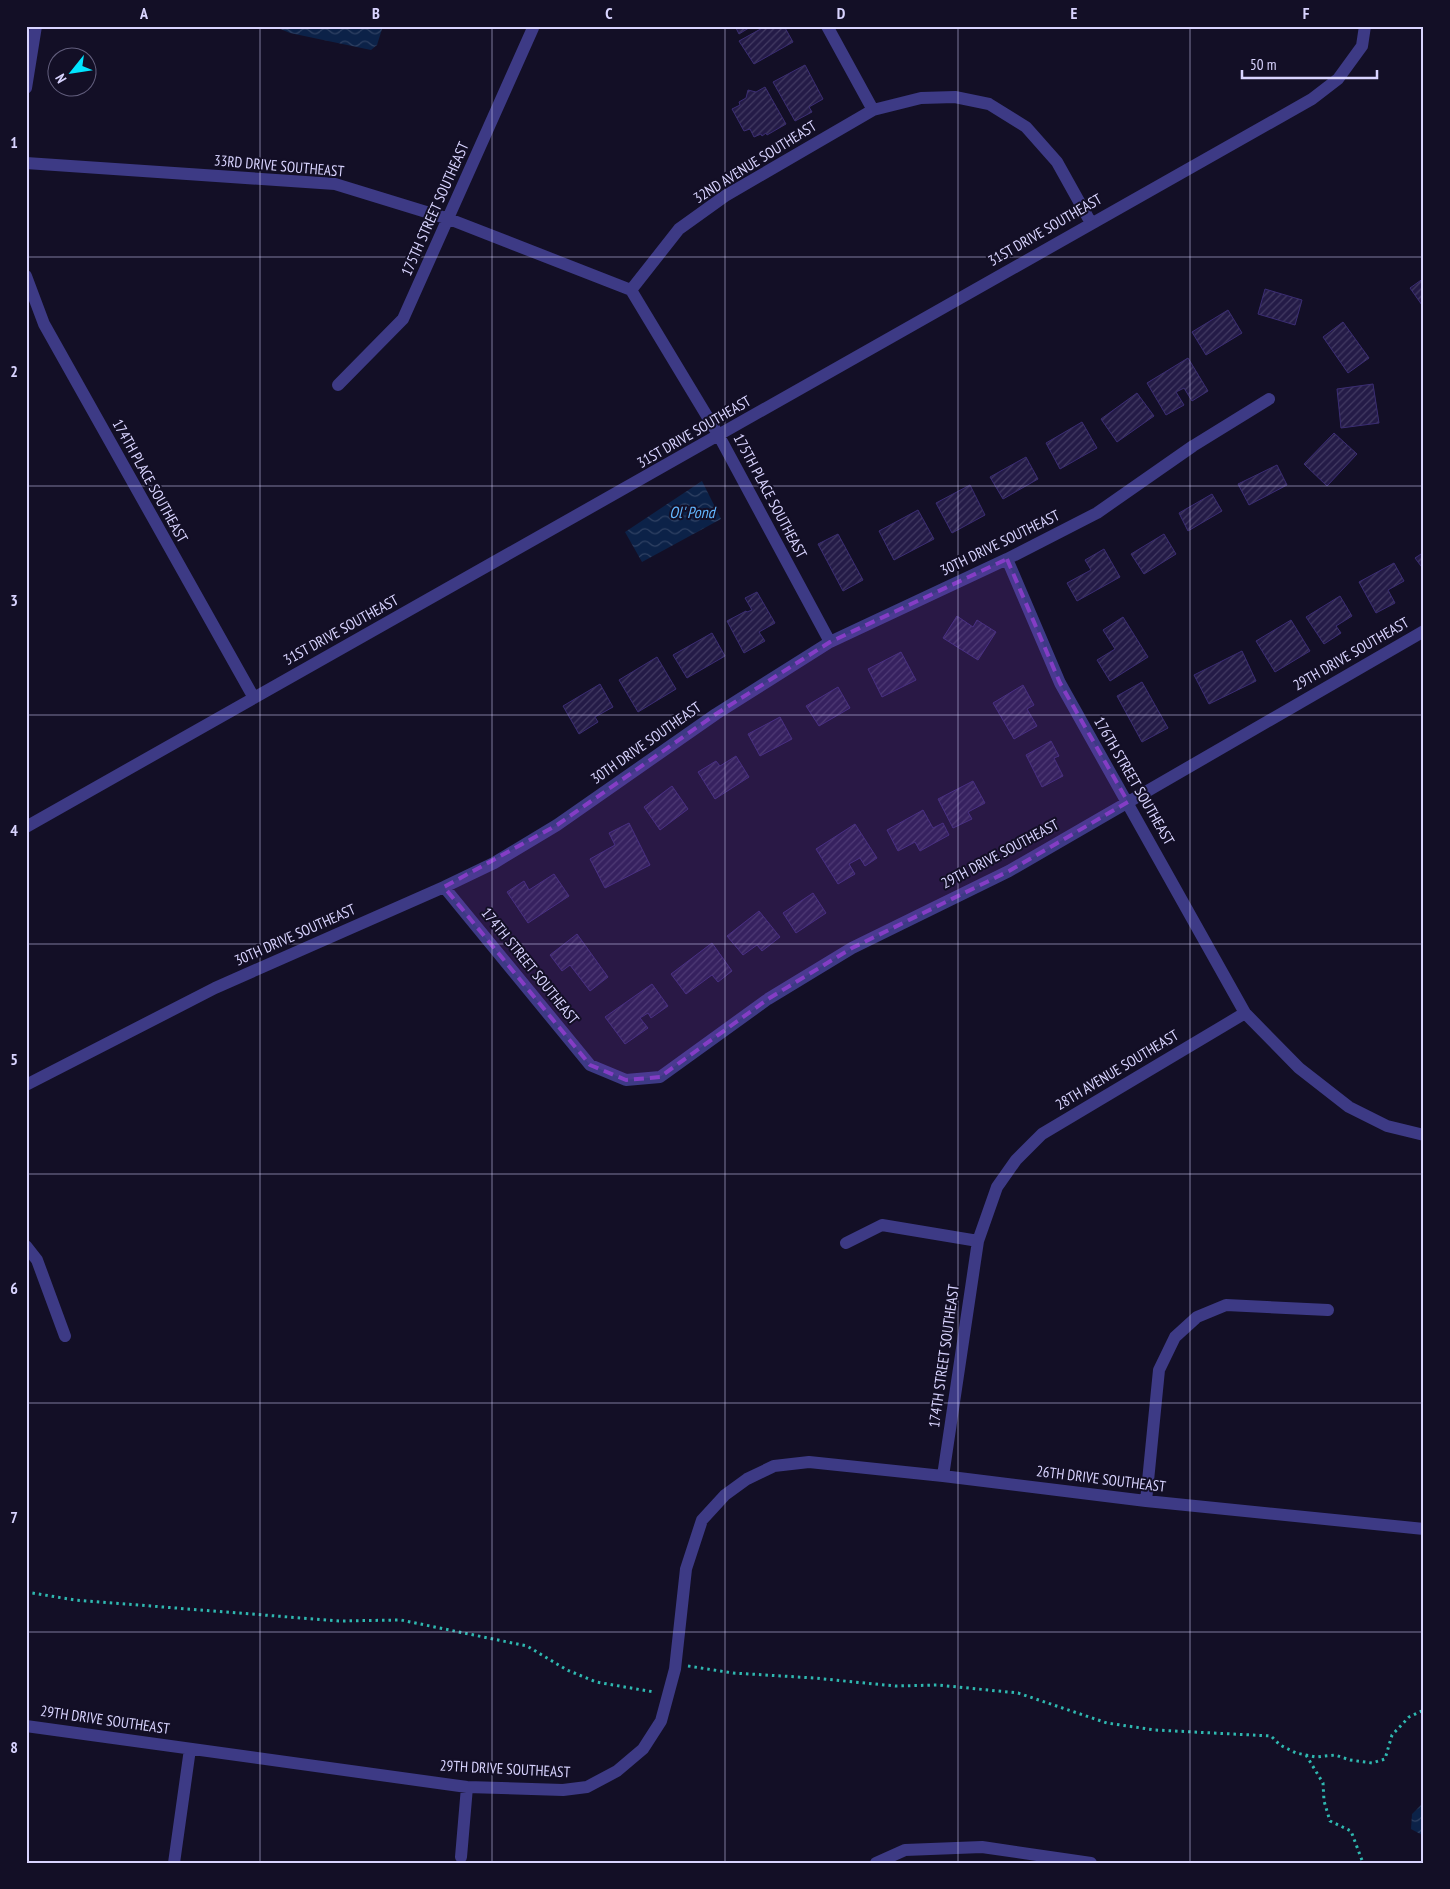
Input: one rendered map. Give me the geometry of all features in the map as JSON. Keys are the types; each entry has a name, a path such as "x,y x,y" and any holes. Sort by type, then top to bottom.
{"street":[{"path":"26,88 36,26"},
{"path":"827,26 873,110"},
{"name":"31ST DRIVE SOUTHEAST","path":"26,827 1312,99 1338,79 1362,46 1365,26"},
{"name":"175TH STREET SOUTHEAST","path":"338,384 403,319 533,28"},
{"name":"32ND AVENUE SOUTHEAST","path":"632,290 679,229 725,196 873,110 922,98 955,97 989,104 1026,127 1057,162 1091,223"},
{"name":"33RD DRIVE SOUTHEAST","path":"26,163 335,184 449,219 632,290"},
{"name":"174TH PLACE SOUTHEAST","path":"26,276 44,324 254,698"},
{"name":"175TH PLACE SOUTHEAST","path":"632,290 719,436 830,642"},
{"name":"30TH DRIVE SOUTHEAST","path":"26,1085 216,988 494,863 557,825 716,714 830,642 1007,560 1097,512 1193,446 1269,399"},
{"name":"176TH STREET SOUTHEAST","path":"1007,560 1060,683 1245,1013"},
{"name":"29TH DRIVE SOUTHEAST","path":"590,1065 626,1080 660,1077 768,999 852,948 1009,871 1424,631"},
{"name":"174TH STREET SOUTHEAST","path":"444,887 590,1065"},
{"path":"1245,1013 1298,1068 1349,1107 1387,1126 1424,1135"},
{"name":"28TH AVENUE SOUTHEAST","path":"978,1241 997,1186 1016,1160 1042,1134 1245,1013"},
{"path":"846,1243 882,1225 978,1241"},
{"name":"174TH STREET SOUTHEAST","path":"943,1476 978,1241"},
{"path":"26,1246 37,1260 65,1336"},
{"path":"1146,1501 1159,1370 1175,1337 1197,1317 1226,1304 1328,1310"},
{"name":"26TH DRIVE SOUTHEAST","path":"774,1466 809,1462 1146,1501 1424,1529"},
{"name":"29TH DRIVE SOUTHEAST","path":"26,1726 467,1787 563,1790 587,1787 617,1771 643,1749 660,1721 675,1664 686,1569 702,1520 725,1495 747,1479 774,1466"},
{"path":"174,1863 190,1749"},
{"path":"461,1857 467,1787"},
{"path":"876,1863 905,1850 982,1847 1067,1862 1091,1863"}],"path":[{"path":"26,1592 75,1600 339,1622 400,1620 527,1646 567,1670 596,1682 668,1694"},
{"path":"675,1664 733,1673 895,1686 938,1685 1018,1693 1108,1723 1155,1730 1271,1736 1280,1745 1306,1755 1316,1757 1335,1755 1350,1760 1372,1763 1385,1759 1392,1735 1410,1717 1424,1710"},
{"path":"1306,1755 1323,1783 1324,1801 1330,1821 1351,1831 1363,1863"}],"highlighted area":[{"path":"1007,559 1060,683 1128,802 1009,871 852,948 768,999 660,1077 626,1080 590,1065 444,887 557,825 716,714 830,642"}],"water":[{"path":"273,26 383,26 377,45 371,50 290,33"},
{"name":"Ol' Pond","path":"702,481 721,519 642,562 625,532"},
{"path":"1424,1802 1424,1836 1411,1829 1412,1814"}],"building":[{"path":"735,26 752,26 739,34"},
{"path":"766,26 784,26 793,42 754,64 739,41"},
{"path":"805,65 823,99 809,107 812,112 795,121 773,82"},
{"path":"765,87 786,124 767,135 766,133 762,136 761,134 754,137 750,129 744,131 732,109 740,105 739,102 746,98 748,90 756,92"},
{"path":"1424,278 1424,308 1410,288"},
{"path":"1265,289 1302,300 1295,325 1258,314"},
{"path":"1228,310 1242,333 1206,355 1192,332"},
{"path":"1343,322 1369,358 1348,373 1323,337"},
{"path":"1188,358 1208,391 1192,401 1184,388 1176,392 1184,405 1166,415 1147,383"},
{"path":"1373,384 1379,423 1341,428 1337,389"},
{"path":"1137,393 1154,416 1117,442 1101,419"},
{"path":"1082,422 1097,448 1060,469 1046,443"},
{"path":"1334,433 1357,454 1327,486 1304,464"},
{"path":"1026,457 1038,479 1003,499 990,477"},
{"path":"1277,465 1287,485 1249,505 1238,484"},
{"path":"970,485 985,515 952,533 936,503"},
{"path":"1212,494 1222,511 1188,531 1179,513"},
{"path":"918,510 934,539 894,560 879,531"},
{"path":"838,534 863,580 843,591 818,544"},
{"path":"1164,534 1176,554 1144,574 1131,554"},
{"path":"1104,549 1120,577 1077,601 1067,583 1091,570 1085,560"},
{"path":"1424,552 1424,570 1415,558"},
{"path":"1394,563 1404,581 1388,590 1395,603 1376,613 1359,582"},
{"path":"757,592 775,623 759,632 765,641 744,653 727,621 746,611 752,610 745,598"},
{"path":"1340,596 1352,616 1336,626 1341,633 1324,644 1306,617"},
{"path":"957,616 973,627 977,620 996,632 978,660 943,638"},
{"path":"1123,617 1148,657 1110,681 1097,660 1115,649 1103,630"},
{"path":"1291,620 1310,651 1275,672 1256,641"},
{"path":"712,633 725,656 687,678 673,655"},
{"path":"1242,651 1256,681 1209,704 1194,675"},
{"path":"901,652 916,680 882,697 868,669"},
{"path":"657,657 676,689 638,712 619,680"},
{"path":"1142,682 1168,728 1142,742 1117,696"},
{"path":"600,684 613,707 595,717 598,722 579,734 563,706"},
{"path":"1023,685 1034,705 1027,709 1037,726 1014,739 993,703"},
{"path":"838,687 850,708 819,726 806,706"},
{"path":"780,717 792,739 760,756 748,734"},
{"path":"1051,741 1059,756 1054,758 1063,776 1042,787 1026,755"},
{"path":"736,756 749,777 715,799 698,772 716,761 720,766"},
{"path":"973,781 985,803 968,812 972,819 953,828 938,799"},
{"path":"672,786 688,809 660,830 644,807"},
{"path":"923,810 933,828 943,823 949,835 920,851 915,842 898,851 887,830"},
{"path":"629,823 650,865 605,888 590,859 615,845 609,833"},
{"path":"855,824 877,858 865,866 860,858 849,864 855,874 838,884 816,849"},
{"path":"554,874 569,896 528,923 507,892 524,881 529,890"},
{"path":"813,893 826,913 796,933 783,913"},
{"path":"759,911 780,937 762,951 757,945 743,955 727,936"},
{"path":"577,934 608,977 590,991 570,965 562,971 550,955"},
{"path":"712,943 732,971 718,982 712,975 686,994 671,974"},
{"path":"652,984 668,1006 651,1018 648,1013 640,1018 648,1028 625,1044 605,1017"}]}
